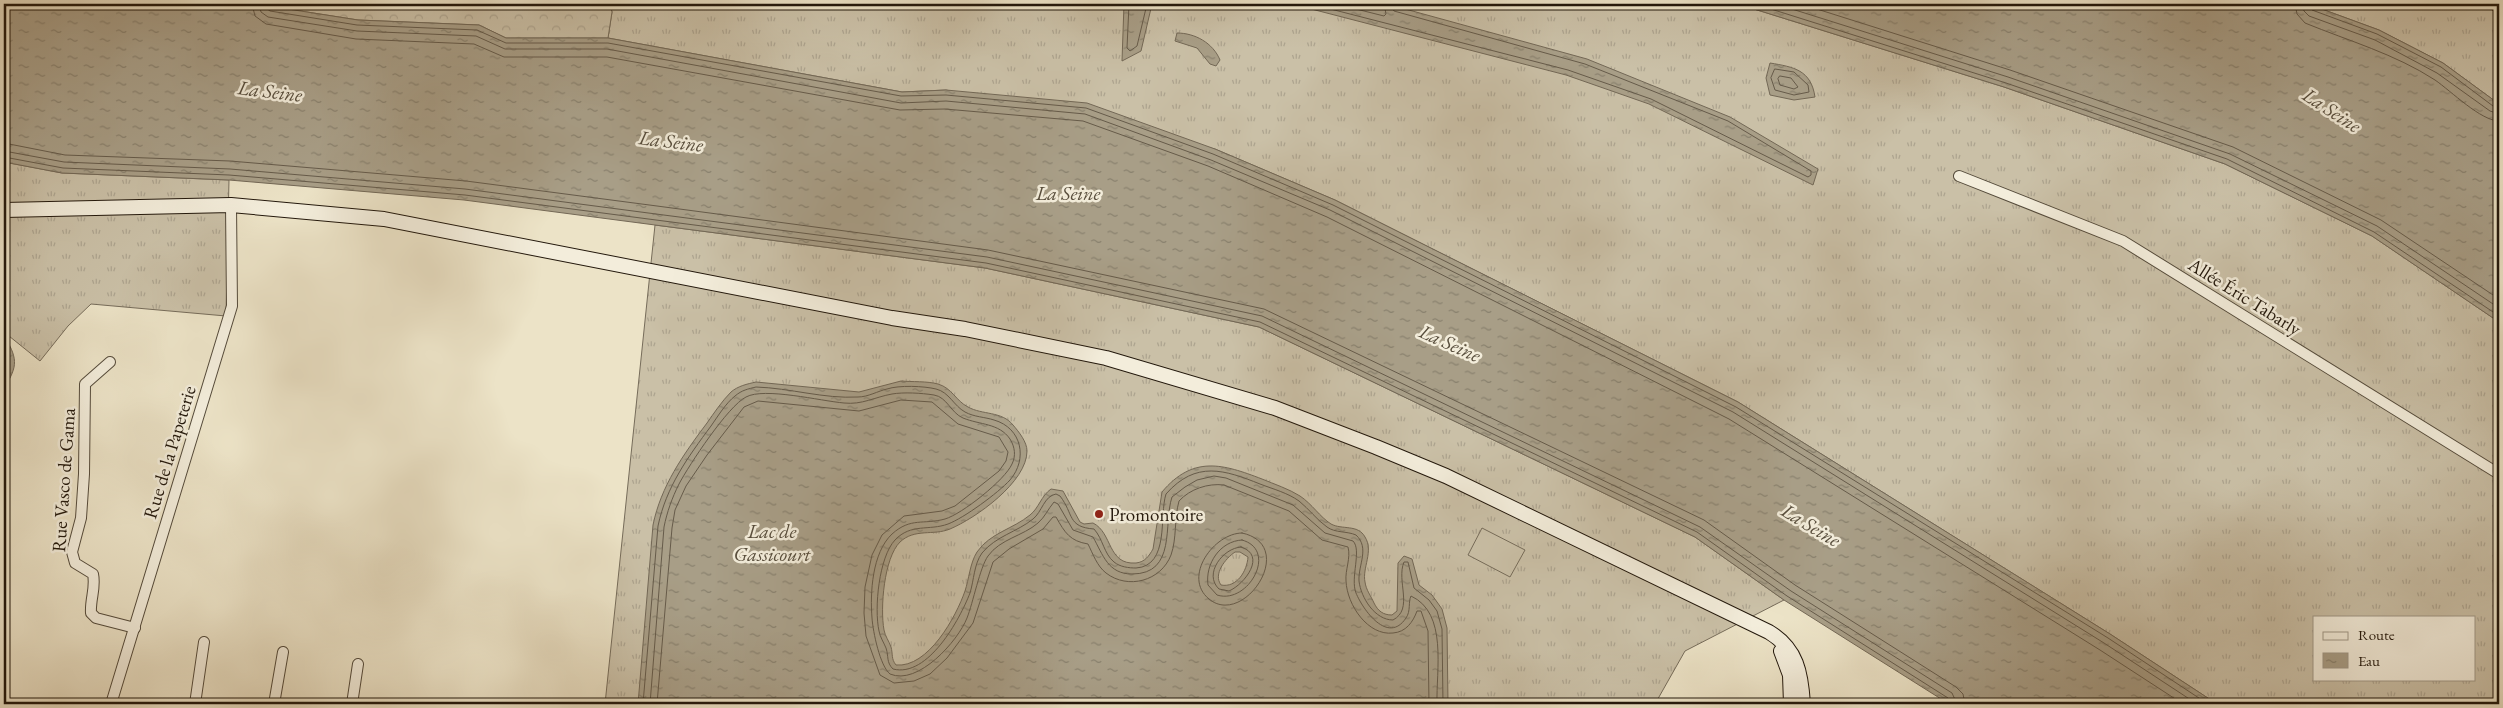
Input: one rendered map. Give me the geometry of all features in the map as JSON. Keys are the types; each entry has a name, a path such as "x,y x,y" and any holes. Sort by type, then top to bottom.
{"main road":[{"path":"4,210 231,205 384,219 882,316 965,329 1115,361 1275,408 1376,446 1446,476 1757,626 1777,637 1794,657 1800,674 1803,704"},
{"path":"1757,626 1777,645 1786,659 1790,675 1791,704"}],"street":[{"name":"Allée Éric Tabarly","path":"1959,176 2123,241 2499,474"},
{"name":"Rue de la Papeterie","path":"111,704 232,306 231,205"},
{"name":"Rue Vasco de Gama","path":"110,362 85,384 82,518 72,552 75,563 93,574 95,584 90,605 91,613 96,618 135,628"},
{"path":"195,704 204,642"},
{"path":"274,704 283,652"},
{"path":"352,704 358,664"}],"green space":[{"path":"256,4 610,4 612,12 608,38 506,38 479,25 358,20"},
{"path":"610,4 1738,4 2004,87 2225,164 2372,236 2499,322 2499,704 2217,704 2110,634 1738,402 1335,200 1215,149 946,90 902,92 608,38 612,12"},
{"path":"2308,4 2485,4 2499,16 2499,104 2443,63 2379,30"},
{"path":"4,162 62,173 229,180 226,316 91,304 68,326 40,361 4,332"},
{"path":"655,225 985,268 1259,327 1695,537 1784,600 1685,651 1655,704 605,704"},
{"path":"1482,528 1525,550 1510,577 1468,555"}],"water":[{"name":"La Seine","path":"4,4 256,4 358,20 479,25 506,38 608,38 902,92 946,90 1087,103 1215,149 1335,200 1738,402 2110,634 2217,704 1949,704 1784,600 1695,537 1259,327 985,268 464,200 229,180 62,173 4,162"},
{"path":"1124,4 1152,4 1141,51 1122,61"},
{"path":"1292,4 1387,4 1587,59 1730,117 1818,169 1813,185 1649,104 1566,75"},
{"path":"1738,4 2308,4 2379,30 2443,63 2499,104 2499,322 2372,236 2225,164 2004,87"},
{"path":"1177,33 1197,37 1208,44 1220,60 1216,66 1210,64 1197,48 1175,41"},
{"path":"1770,63 1800,71 1810,81 1815,97 1794,100 1770,95 1766,78"},
{"path":"4,335 14,356 14,367 4,388"},
{"name":"Lac de Gassicourt","path":"901,381 938,384 947,388 968,407 1003,417 1020,434 1027,448 1025,463 1019,475 986,508 950,529 912,535 900,542 895,549 890,559 884,584 883,621 896,665 908,664 930,650 948,627 961,602 977,552 988,540 1030,515 1051,489 1063,491 1080,522 1084,524 1093,523 1099,528 1120,559 1136,563 1144,560 1153,549 1162,492 1185,472 1209,466 1248,474 1291,491 1304,499 1331,524 1358,530 1362,533 1368,548 1365,571 1367,590 1376,606 1383,613 1392,615 1397,611 1398,563 1404,556 1412,559 1419,585 1432,595 1442,609 1447,628 1448,704 638,704 653,525 661,497 674,471 724,399 734,390 756,382 859,392","holes":["1235,552 1240,552 1248,557 1246,568 1232,584 1221,585 1218,576 1221,567 1231,555"]}],"place":[{"name":"Promontoire","path":"1099,514"}]}
